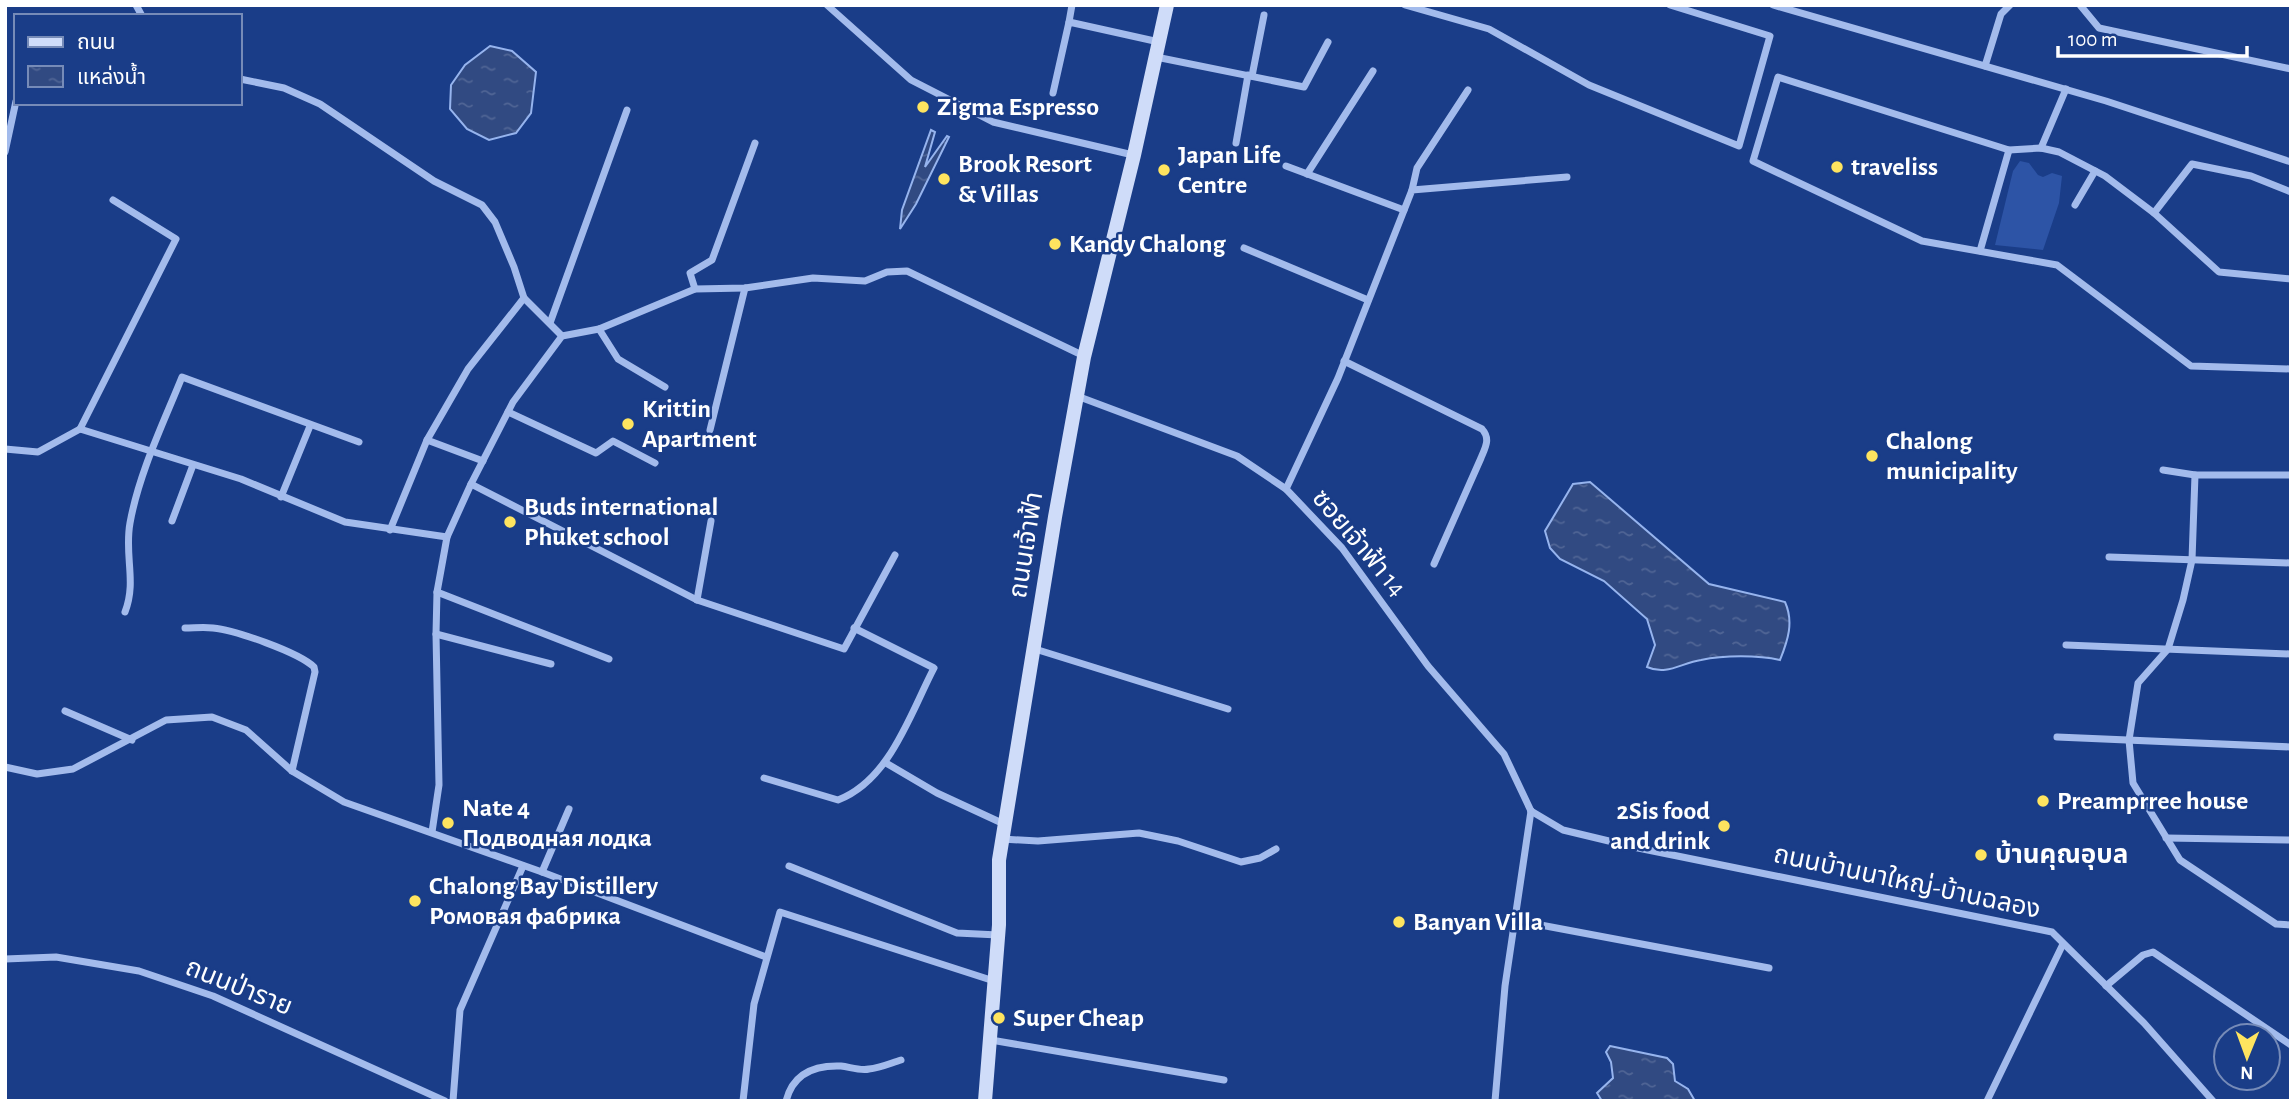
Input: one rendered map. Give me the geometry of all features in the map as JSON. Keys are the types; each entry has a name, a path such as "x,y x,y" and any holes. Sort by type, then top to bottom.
{"main road":[{"name":"ถนนเจ้าฟ้า","path":"985,1101 998,935 999,859 1084,357 1134,155 1167,5"}],"street":[{"path":"827,5 911,80 993,122 1134,155"},
{"path":"1053,93 1072,5"},
{"path":"1405,5 1489,29 1589,85 1739,146 1770,36 1671,5"},
{"path":"1773,5 2066,89 2291,162"},
{"path":"1985,66 2001,14 2010,5"},
{"path":"2080,5 2099,28 2291,69"},
{"path":"1237,143 1264,15"},
{"path":"1069,22 1159,42"},
{"path":"1156,57 1304,87 1328,42"},
{"path":"1307,174 1373,71"},
{"path":"2291,279 2219,272 2154,213 2105,176 2059,152 2041,148 2009,150 1778,77 1753,161 1922,241 2057,265 2191,366 2291,369"},
{"path":"242,79 284,88 320,104 434,181 482,205 495,222 524,298 562,336"},
{"path":"2041,148 2066,89"},
{"path":"1286,489 1344,360 1412,190 1417,168 1468,90"},
{"path":"5,152 15,105"},
{"path":"550,323 627,110"},
{"path":"695,289 690,272 712,260 755,143"},
{"path":"1980,251 2009,150"},
{"path":"2154,213 2192,164 2251,176 2291,192"},
{"path":"1286,166 1404,210"},
{"path":"2075,205 2095,171"},
{"path":"1412,190 1567,177"},
{"path":"5,449 38,452 80,429 176,239 113,200"},
{"path":"1244,248 1368,300"},
{"path":"432,832 439,785 436,634 438,592 447,537 513,402 562,336 599,329 695,289 745,288 813,278 865,281 887,272 907,271 1084,357"},
{"path":"710,430 745,288"},
{"path":"390,530 427,439 468,369 524,298"},
{"path":"599,329 618,359 665,387"},
{"path":"1344,360 1482,429 1487,434 1488,440 1481,458 1434,564"},
{"path":"125,612 132,595 127,540 131,519 152,452 182,376 310,426 359,442"},
{"name":"ซอยเจ้าฟ้า 14","path":"1077,396 1237,456 1286,489 1342,548 1428,666 1504,754 1531,811"},
{"path":"508,412 596,453 613,441 655,463"},
{"path":"281,497 310,426"},
{"path":"80,429 241,479 345,522 447,537"},
{"path":"427,439 483,461"},
{"path":"172,521 193,465"},
{"path":"2163,470 2195,475 2291,475"},
{"path":"2195,475 2192,561 2183,600 2168,649 2138,683 2129,740 2133,783 2180,860 2276,924 2291,925"},
{"path":"471,484 698,600 844,649 895,555"},
{"path":"698,600 711,522"},
{"path":"2109,557 2291,563"},
{"path":"438,592 609,659"},
{"path":"186,628 211,627 234,632 285,651 314,667 292,771"},
{"path":"764,778 838,800 858,790 886,763 934,667 854,628"},
{"path":"436,634 551,664"},
{"path":"2066,645 2291,654"},
{"path":"1035,649 1228,709"},
{"path":"65,711 132,740"},
{"path":"5,767 37,774 73,769 166,720 212,717 246,730 292,771 344,802 542,872 766,957"},
{"path":"2057,737 2291,747"},
{"path":"886,763 1004,832 1038,841 1139,833 1178,841 1241,862 1260,858 1276,849"},
{"path":"542,872 569,809"},
{"path":"1495,1101 1504,986 1531,811"},
{"name":"ถนนบ้านนาใหญ่-บ้านฉลอง","path":"1531,811 1563,830 1638,848 2052,932 2144,1023 2213,1101"},
{"path":"2166,838 2291,840"},
{"path":"453,1101 460,1010 523,866"},
{"path":"789,866 957,933 998,935"},
{"path":"743,1101 754,1004 780,912 994,981"},
{"path":"1514,920 1769,968"},
{"path":"1987,1101 2063,944"},
{"path":"2106,986 2143,955 2153,952 2291,1045"},
{"name":"ถนนป่าราย","path":"5,959 56,957 139,971 213,996 445,1101"},
{"path":"990,1040 1224,1080"},
{"path":"786,1101 790,1087 811,1069 842,1066 868,1070 901,1060"}],"shaded area":[{"path":"2020,161 2029,163 2038,175 2043,177 2052,173 2062,176 2059,203 2043,250 1995,245 2013,171"}],"water":[{"path":"490,46 512,51 536,72 531,113 516,133 489,140 467,129 450,109 451,85 465,65"},
{"path":"931,130 935,132 925,167 947,136 949,137 916,204 900,229 902,210"},
{"path":"1590,482 1709,584 1785,602 1789,631 1780,660 1730,656 1701,660 1668,670 1647,667 1655,645 1647,619 1604,581 1560,559 1550,548 1545,531 1573,484"},
{"path":"1610,1046 1667,1058 1673,1064 1675,1081 1688,1089 1695,1101 1602,1101 1597,1093 1613,1078 1611,1062 1606,1052"}],"place":[{"name":"Zigma Espresso","path":"923,107"},
{"name":"traveliss","path":"1837,167"},
{"name":"Japan Life Centre","path":"1164,170"},
{"name":"Brook Resort & Villas","path":"944,179"},
{"name":"Kandy Chalong","path":"1055,244"},
{"name":"Krittin Apartment","path":"628,424"},
{"name":"Chalong municipality","path":"1872,456"},
{"name":"Buds international Phuket school","path":"510,522"},
{"name":"Preamprree house","path":"2043,801"},
{"name":"Nate 4 Подводная лодка","path":"448,823"},
{"name":"2Sis food and drink","path":"1724,826"},
{"name":"บ้านคุณอุบล","path":"1981,855"},
{"name":"Chalong Bay Distillery Ромовая фабрика","path":"415,901"},
{"name":"Banyan Villa","path":"1399,922"},
{"name":"Super Cheap","path":"999,1018"}]}
